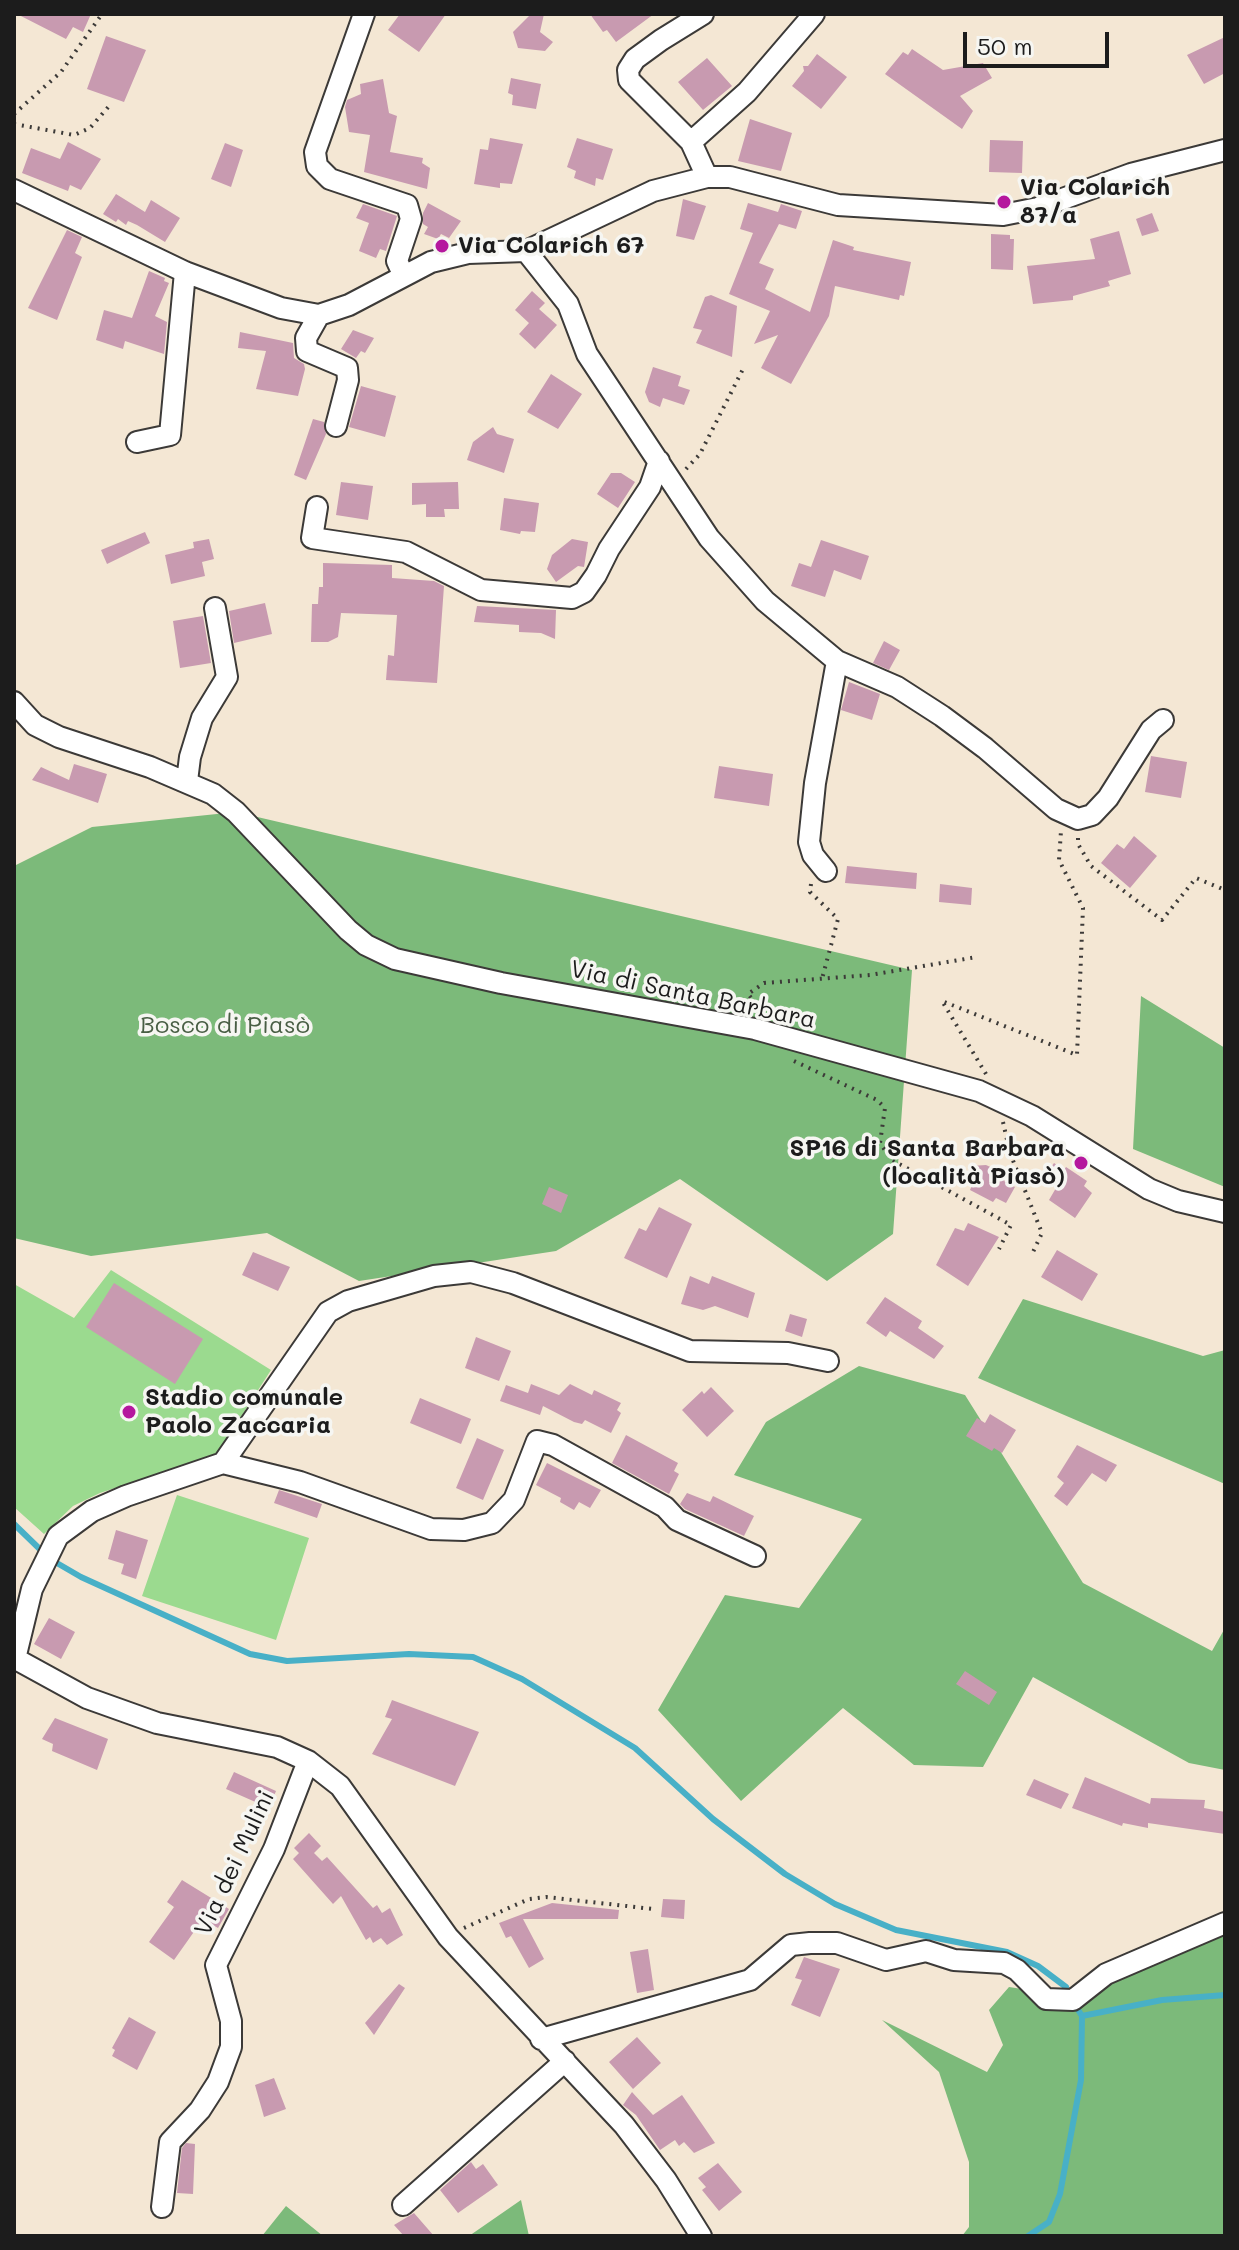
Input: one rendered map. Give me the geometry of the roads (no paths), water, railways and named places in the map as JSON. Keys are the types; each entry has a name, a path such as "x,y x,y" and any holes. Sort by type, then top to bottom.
{"street":[{"path":"364,14 315,152 317,166 330,179 407,205 411,219 397,261 403,274"},
{"path":"703,14 643,53 628,70 629,80 691,142 707,177"},
{"path":"691,142 747,92 814,14"},
{"path":"14,190 185,272 281,308 319,315 349,305 403,274 468,253 526,251 653,191 707,177 730,177 838,205 1003,215 1038,208 1131,174 1225,150"},
{"path":"526,251 568,304 587,354 736,572 774,609 837,661 897,687 942,716 1070,816 1092,815 1108,798 1151,730 1163,720"},
{"path":"137,442 170,435 185,272"},
{"path":"319,315 306,338 307,351 347,368 348,380 336,426"},
{"path":"317,507 312,538 406,552 481,590 572,598 584,592 596,575 609,549 650,487 659,461"},
{"path":"187,781 190,757 202,718 227,677 215,608"},
{"path":"826,871 813,855 809,842 815,783 837,661"},
{"name":"Via di Santa Barbara","path":"14,702 35,725 59,737 187,781 213,794 236,812 348,930 366,945 395,959 473,978 770,1033 979,1091 1003,1101 1149,1189 1178,1201 1225,1212"},
{"path":"223,1463 328,1312 348,1301 434,1276 471,1272 513,1283 690,1351 788,1353 828,1361"},
{"path":"701,2236 641,2147 448,1937 340,1786 308,1761 252,1740 157,1723 87,1698 14,1658 43,1563 58,1536 92,1511 223,1463 300,1482 431,1529 464,1530 492,1523 514,1500 537,1441 553,1445 665,1507 677,1520 755,1556"},
{"name":"Via dei Mulini","path":"162,2207 170,2142 200,2110 218,2082 231,2047 231,2021 216,1965 274,1849 308,1761"},
{"path":"541,2039 750,1980 791,1945 837,1943 886,1960 926,1951 954,1960 1004,1963 1017,1970 1046,1999 1073,2000 1106,1974 1225,1923"},
{"path":"403,2205 565,2061"}],"waterway":[{"path":"14,1524 50,1559 81,1577 250,1654 287,1661 409,1654 473,1657 522,1679 635,1748 713,1819 785,1874 835,1904 896,1930 1007,1952 1038,1966 1066,1987"},
{"path":"1075,2005 1082,2016 1162,2000 1225,1995"},
{"path":"1028,2236 1049,2222 1060,2194 1081,2080 1082,2016"}],"place":[{"name":"Via Colarich 87/a","path":"1004,202"},
{"name":"Via Colarich 67","path":"442,246"},
{"name":"SP16 di Santa Barbara (località Piasò)","path":"1081,1163"},
{"name":"Stadio comunale Paolo Zaccaria","path":"129,1412"}],"park label":[{"name":"Bosco di Piasò","path":"225,1026"}]}
